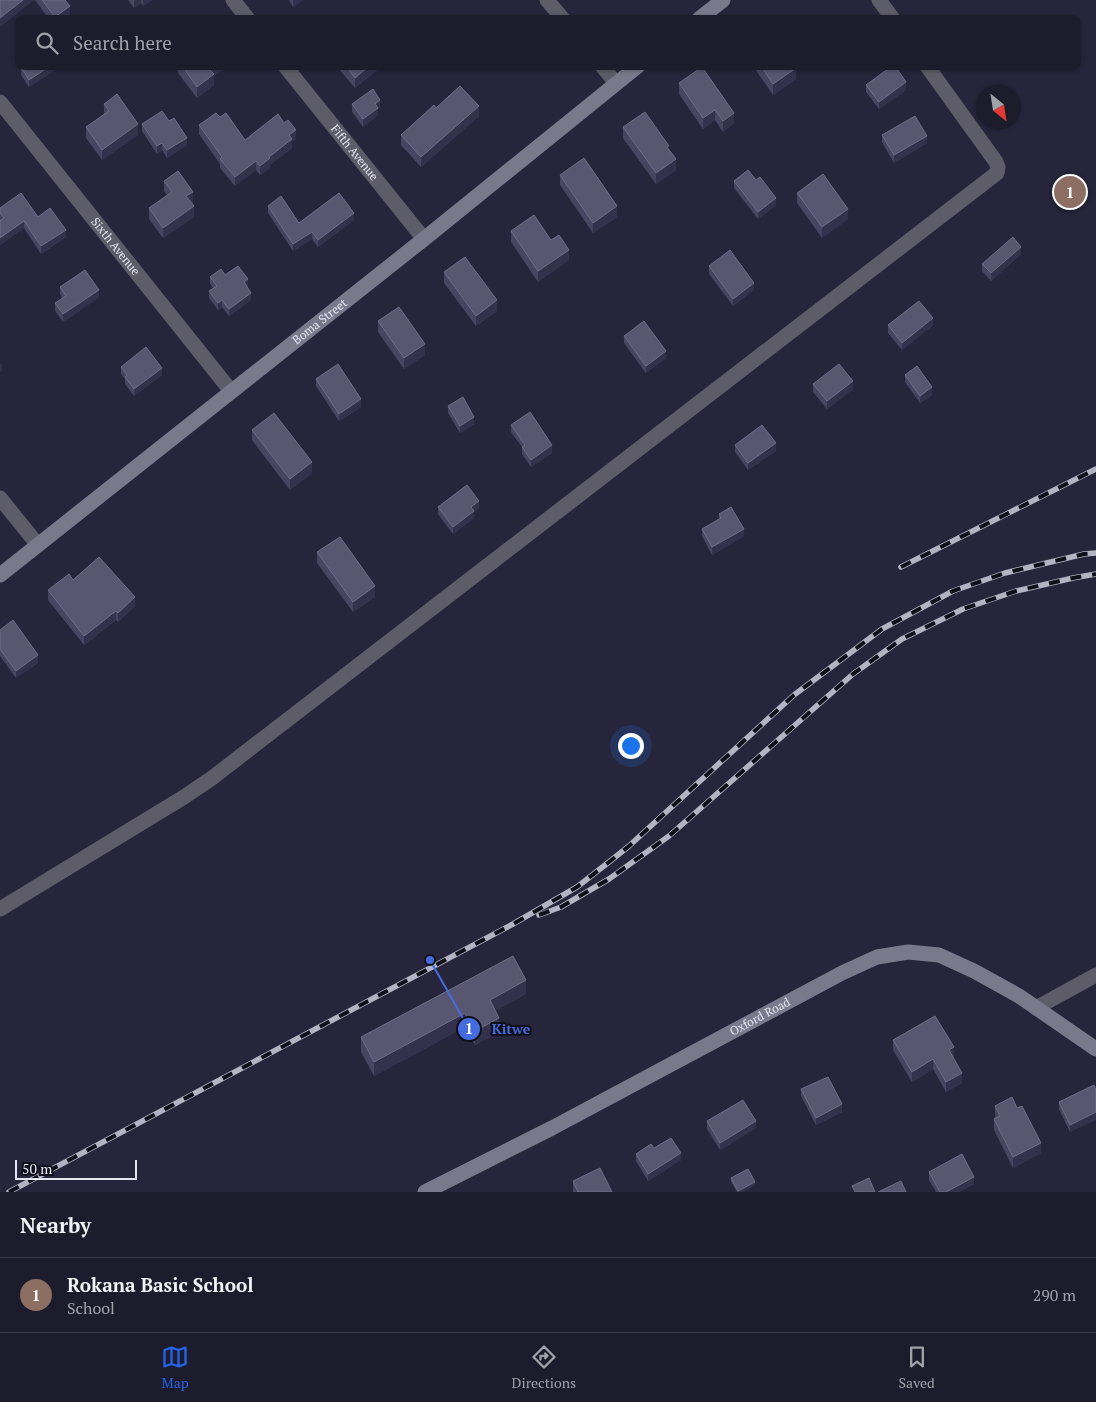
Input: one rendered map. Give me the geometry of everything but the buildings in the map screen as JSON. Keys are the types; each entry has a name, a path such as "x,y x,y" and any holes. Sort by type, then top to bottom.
{"street":[{"path":"233,0 245,15"},
{"path":"547,0 560,15"},
{"path":"704,15 723,0"},
{"path":"879,0 890,15"},
{"name":"Fifth Avenue","path":"288,70 424,239"},
{"path":"605,70 616,83"},
{"name":"Boma Street","path":"0,575 424,239 633,70"},
{"path":"0,909 212,778 997,173 998,167 996,162 930,70"},
{"name":"Sixth Avenue","path":"0,102 231,391"},
{"path":"0,498 38,545"},
{"name":"Oxford Road","path":"425,1192 552,1128 842,973 877,957 908,952 939,955 974,971 1019,996 1096,1049"},
{"path":"1036,1008 1096,975"}],"railway":[{"path":"901,567 1096,469"},
{"path":"9,1192 513,924 577,887 629,846 794,695 882,629 953,591 1005,573 1084,554 1096,553"},
{"path":"539,915 561,907 609,879 669,836 853,674 902,639 963,609 1016,591 1096,574"}],"place":[{"name":"Rokana Basic School","path":"1070,192"},
{"name":"Kitwe","path":"430,960"}]}
